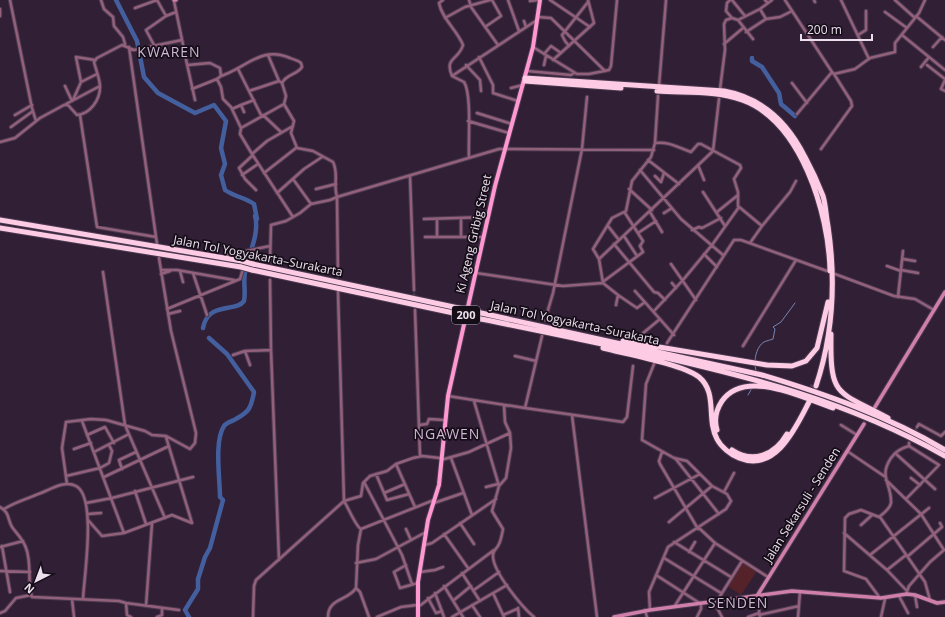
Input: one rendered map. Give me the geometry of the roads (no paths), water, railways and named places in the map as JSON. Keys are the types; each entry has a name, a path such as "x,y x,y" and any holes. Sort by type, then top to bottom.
{"highway":[{"path":"525,78 532,81"},
{"path":"525,78 532,81 726,95 743,100 765,111 775,120 790,140 803,164 820,205 826,233 830,267 832,377 838,388 857,403 916,429"},
{"name":"Jalan Tol Yogyakarta–Surakarta","path":"0,220 242,261 252,267"},
{"name":"Jalan Tol Yogyakarta–Surakarta","path":"0,228 241,268 252,267 463,312 526,328 762,380 806,394 880,423 912,437 945,456"},
{"path":"562,330 767,365 792,366 806,361 817,348 830,301"},
{"path":"814,385 824,347 830,301"},
{"name":"Jalan Tol Yogyakarta–Surakarta","path":"471,314 562,330 768,377 817,392 916,429 945,450"},
{"path":"526,328 679,367 698,376 710,392 711,420 716,439 729,453 747,461 763,459 776,452 787,441 808,402 784,439 761,456 747,458 731,450 720,438 715,420 718,409 727,396 740,387 748,385 772,388 880,423"}],"main road":[{"name":"Ki Ageng Gribig Street","path":"418,617 418,582 426,532 439,485 440,459 448,396 484,237 487,217 533,47 539,0"}],"street":[{"path":"10,0 36,120"},
{"path":"101,0 104,9 113,17 114,26 123,37 125,44 129,47 143,49 154,45 182,40"},
{"path":"135,8 157,0 166,16"},
{"path":"175,0 176,12 195,100"},
{"path":"443,0 439,5 445,18 463,45 449,64 452,76 466,84 469,102 469,158"},
{"path":"469,0 471,7 498,45"},
{"path":"445,18 460,9 491,0 501,16 486,27"},
{"path":"508,0 519,31"},
{"path":"530,1 539,0"},
{"path":"550,0 590,27"},
{"path":"511,88 525,78 571,75 574,73 589,74 606,71 611,66 617,0"},
{"path":"659,86 666,0"},
{"path":"745,16 731,0 726,10 732,18 738,20 753,39"},
{"path":"765,0 768,3"},
{"path":"738,20 760,9 772,0"},
{"path":"785,0 833,73 852,106 821,149"},
{"path":"841,0 869,59"},
{"path":"895,0 945,40"},
{"path":"797,114 833,73 856,69 869,59 895,52 895,43 916,17 925,0"},
{"path":"570,46 562,36 577,18 588,1"},
{"path":"553,60 594,23 588,1"},
{"path":"760,9 766,19"},
{"path":"0,10 0,16"},
{"path":"746,32 766,19 788,14 792,11"},
{"path":"858,35 866,30 866,11"},
{"path":"154,45 146,30 166,16 176,12"},
{"path":"885,12 907,28"},
{"path":"452,76 466,65 526,27 537,18 550,18 606,71"},
{"path":"720,89 724,44 724,24 725,21 732,18"},
{"path":"524,21 526,27"},
{"path":"724,44 743,28"},
{"path":"902,35 945,70"},
{"path":"933,48 942,37"},
{"path":"73,100 81,82 76,57 95,60 125,44"},
{"path":"544,65 545,55 551,46 561,52"},
{"path":"129,47 157,244"},
{"path":"533,47 574,73"},
{"path":"192,89 238,69 258,56 275,54 284,55 302,64 300,71 284,78 281,82 249,91"},
{"path":"268,55 286,96 284,104 294,119 294,126 291,133 296,148"},
{"path":"479,57 493,84 492,93 518,101"},
{"path":"921,67 929,57"},
{"path":"66,104 74,114 80,115 92,107 99,95 100,86 95,60"},
{"path":"187,64 210,63 218,66 220,69 219,77 223,99 232,108 242,127"},
{"path":"466,65 480,80 481,91"},
{"path":"927,65 945,79 941,88 945,91"},
{"path":"238,69 262,115 281,132"},
{"path":"81,82 97,74"},
{"path":"792,83 807,103"},
{"path":"65,86 73,100"},
{"path":"0,142 15,138 36,120 100,86"},
{"path":"645,302 637,308 618,295 603,282 598,259 593,249 613,218 625,212 628,206 629,189 633,180 654,150 658,96"},
{"path":"545,320 553,293 553,284 582,149 587,97"},
{"path":"232,108 254,100"},
{"path":"598,259 651,211 713,151 719,100"},
{"path":"284,104 242,127 240,134 293,217"},
{"path":"15,115 32,105"},
{"path":"241,105 244,112"},
{"path":"11,126 33,111"},
{"path":"477,113 512,124"},
{"path":"80,115 97,227 156,236"},
{"path":"468,120 509,133"},
{"path":"256,190 242,175 239,167 262,145 281,132 294,126"},
{"path":"654,311 676,288 712,245 739,207 739,195 734,179 740,166 699,144 691,152 668,143 655,143"},
{"path":"264,173 296,148 314,151 334,163 337,177 338,276"},
{"path":"270,262 271,225 303,212 310,204 330,200 505,148 654,150"},
{"path":"277,193 322,157"},
{"path":"648,160 679,184"},
{"path":"242,175 258,164"},
{"path":"698,165 704,180"},
{"path":"640,170 682,220 723,255"},
{"path":"655,176 661,182 664,173"},
{"path":"410,176 414,290"},
{"path":"293,179 310,204"},
{"path":"750,244 762,226 790,192 796,180"},
{"path":"316,189 336,184"},
{"path":"629,189 651,211 662,232"},
{"path":"703,192 725,226"},
{"path":"717,212 739,195"},
{"path":"739,207 762,226"},
{"path":"664,213 672,208"},
{"path":"475,272 567,286 603,282 643,252 640,246 644,242 625,212"},
{"path":"424,219 487,217"},
{"path":"461,218 461,237"},
{"path":"692,230 699,227 702,228 721,218"},
{"path":"437,219 437,237"},
{"path":"638,233 656,221"},
{"path":"608,226 620,240"},
{"path":"624,236 637,256"},
{"path":"425,237 484,237"},
{"path":"667,343 674,335 723,255 734,240 750,244 827,271"},
{"path":"614,244 654,292 659,293 665,300"},
{"path":"226,255 254,248 270,246"},
{"path":"167,309 242,277 247,250"},
{"path":"898,297 903,252"},
{"path":"704,254 716,267"},
{"path":"67,484 62,448 65,424 91,419 106,420 152,435 166,436 190,449 194,447 196,439 168,314 159,258"},
{"path":"902,259 915,261"},
{"path":"742,346 796,260"},
{"path":"671,264 696,300"},
{"path":"887,266 918,273"},
{"path":"160,270 173,270 234,280"},
{"path":"161,274 173,270"},
{"path":"180,271 183,282"},
{"path":"103,272 125,425 165,518"},
{"path":"193,273 207,315"},
{"path":"835,274 898,297 915,300 934,310"},
{"path":"270,280 271,350 279,560"},
{"path":"672,283 676,288"},
{"path":"635,291 674,335"},
{"path":"338,292 344,501 357,526 361,529"},
{"path":"874,406 934,310 943,300 945,292"},
{"path":"616,305 618,295"},
{"path":"415,310 420,456"},
{"path":"168,314 180,311"},
{"path":"642,334 660,318"},
{"path":"525,408 542,336"},
{"path":"233,355 245,351 271,350"},
{"path":"245,351 250,365"},
{"path":"515,356 536,361"},
{"path":"648,617 647,610 649,592 668,548 674,542 720,514 728,508 731,503 729,497 724,492 712,486 687,461 674,458 641,439 646,384 654,364"},
{"path":"448,396 618,422 625,421 627,417 633,366"},
{"path":"377,617 401,607 417,606 499,545 503,529 492,511 497,498 498,485 474,401"},
{"path":"486,487 498,485 504,481 507,471 511,448 510,433 505,422 504,405"},
{"path":"572,415 597,617"},
{"path":"419,424 427,424 430,419 444,420"},
{"path":"82,421 124,532"},
{"name":"Jalan Sekarsuli - Senden","path":"757,596 864,424"},
{"path":"916,429 919,424 941,436 945,432"},
{"path":"841,425 857,435"},
{"path":"87,435 105,426 114,442"},
{"path":"253,617 255,582 344,501 361,496 364,481 376,474 386,471 396,464 420,456 440,459 451,458 469,452 510,433"},
{"path":"94,452 109,446 129,434"},
{"path":"88,520 102,536 124,532 146,524 152,524 175,515 190,523 192,522 166,436"},
{"path":"74,449 91,443"},
{"path":"884,476 885,467 895,453 909,445 938,463 938,467 906,499"},
{"path":"66,476 100,468 109,463 112,451 109,446"},
{"path":"104,477 169,446"},
{"path":"847,451 884,476 890,504 880,516"},
{"path":"122,469 119,460 136,452"},
{"path":"662,452 659,462 699,528 715,543 768,577"},
{"path":"895,453 935,489"},
{"path":"451,458 472,515"},
{"path":"674,458 720,514"},
{"path":"396,464 415,507"},
{"path":"724,492 734,473"},
{"path":"376,474 389,501 409,494"},
{"path":"655,498 700,474"},
{"path":"86,503 112,498 193,477"},
{"path":"911,478 920,485"},
{"path":"614,617 647,610 800,591 886,599 899,596 906,592 930,562 944,551 921,514 886,480"},
{"path":"364,481 406,565 412,584"},
{"path":"32,595 28,554 23,541 11,525 10,518 1,508 49,489 67,484 79,488 86,503 88,514 83,599"},
{"path":"384,492 405,484"},
{"path":"669,522 712,486"},
{"path":"135,491 146,524"},
{"path":"361,529 415,507 463,492"},
{"path":"425,545 432,543 497,498"},
{"path":"870,554 929,508"},
{"path":"881,598 866,579 844,571 843,523 847,516 861,510 872,515 880,516 920,574 927,586 932,602"},
{"path":"88,514 101,513"},
{"path":"861,525 872,515"},
{"path":"460,523 474,544"},
{"path":"887,570 907,556 942,527 940,523"},
{"path":"146,606 152,524"},
{"path":"361,529 356,562 356,588 360,592 368,617"},
{"path":"406,529 411,540"},
{"path":"356,562 376,559 426,532"},
{"path":"844,533 887,570 906,592 932,602 945,602"},
{"path":"444,534 468,568"},
{"path":"10,592 8,572 1,546 23,541"},
{"path":"674,542 732,577"},
{"path":"689,552 695,542"},
{"path":"674,607 715,543"},
{"path":"494,550 493,560 499,572 521,606 534,617"},
{"path":"664,558 721,593"},
{"path":"715,602 742,561"},
{"path":"406,565 395,570 394,573 401,588 418,582"},
{"path":"420,572 436,570 443,567"},
{"path":"0,571 30,572"},
{"path":"474,590 499,572"},
{"path":"462,573 480,601"},
{"path":"656,575 701,604"},
{"path":"452,617 507,585"},
{"path":"444,586 454,600 463,617"},
{"path":"454,600 471,586"},
{"path":"328,617 329,611 334,602 350,594 356,588"},
{"path":"798,617 800,591"},
{"path":"435,593 444,617"},
{"path":"493,593 503,616 521,606"},
{"path":"0,613 5,611 16,598 32,595 36,598 83,599 179,610"},
{"path":"915,595 917,607"},
{"path":"757,596 759,615"},
{"path":"899,596 908,613"},
{"path":"428,598 436,613 442,611"},
{"path":"72,599 74,617"},
{"path":"881,617 886,599"},
{"path":"715,602 722,617"},
{"path":"126,603 127,615"},
{"path":"697,617 701,609 701,604"},
{"path":"472,605 480,617"},
{"path":"748,617 799,606"},
{"path":"158,617 162,615 162,608"},
{"path":"517,609 519,617"},
{"path":"127,615 131,617"}],"waterway":[{"path":"116,0 137,41 144,77 158,93 195,113 214,105 226,121 221,148 225,164 221,175 225,190 254,204 257,219"},
{"path":"752,58 752,61 762,67 779,93 781,104 795,116"},
{"path":"203,328 210,314 235,306 244,301 244,276 255,237 255,216"},
{"path":"755,362 760,346 764,342 773,339 775,329 773,327 781,322 795,303"},
{"path":"189,617 185,610 198,589 198,579 205,557 210,548 223,500 220,497 218,460 221,433 226,424 246,412 252,402 254,392 227,354 209,338"},
{"path":"755,365 756,371"},
{"path":"748,395 752,388"}],"tunnel":[{"path":"338,276 338,289"},
{"path":"414,290 415,310"},
{"path":"806,401 813,385"},
{"path":"909,443 917,427"}],"district":[{"name":"KWAREN","path":"169,52"},
{"name":"NGAWEN","path":"447,434"},
{"name":"SENDEN","path":"738,603"}]}
